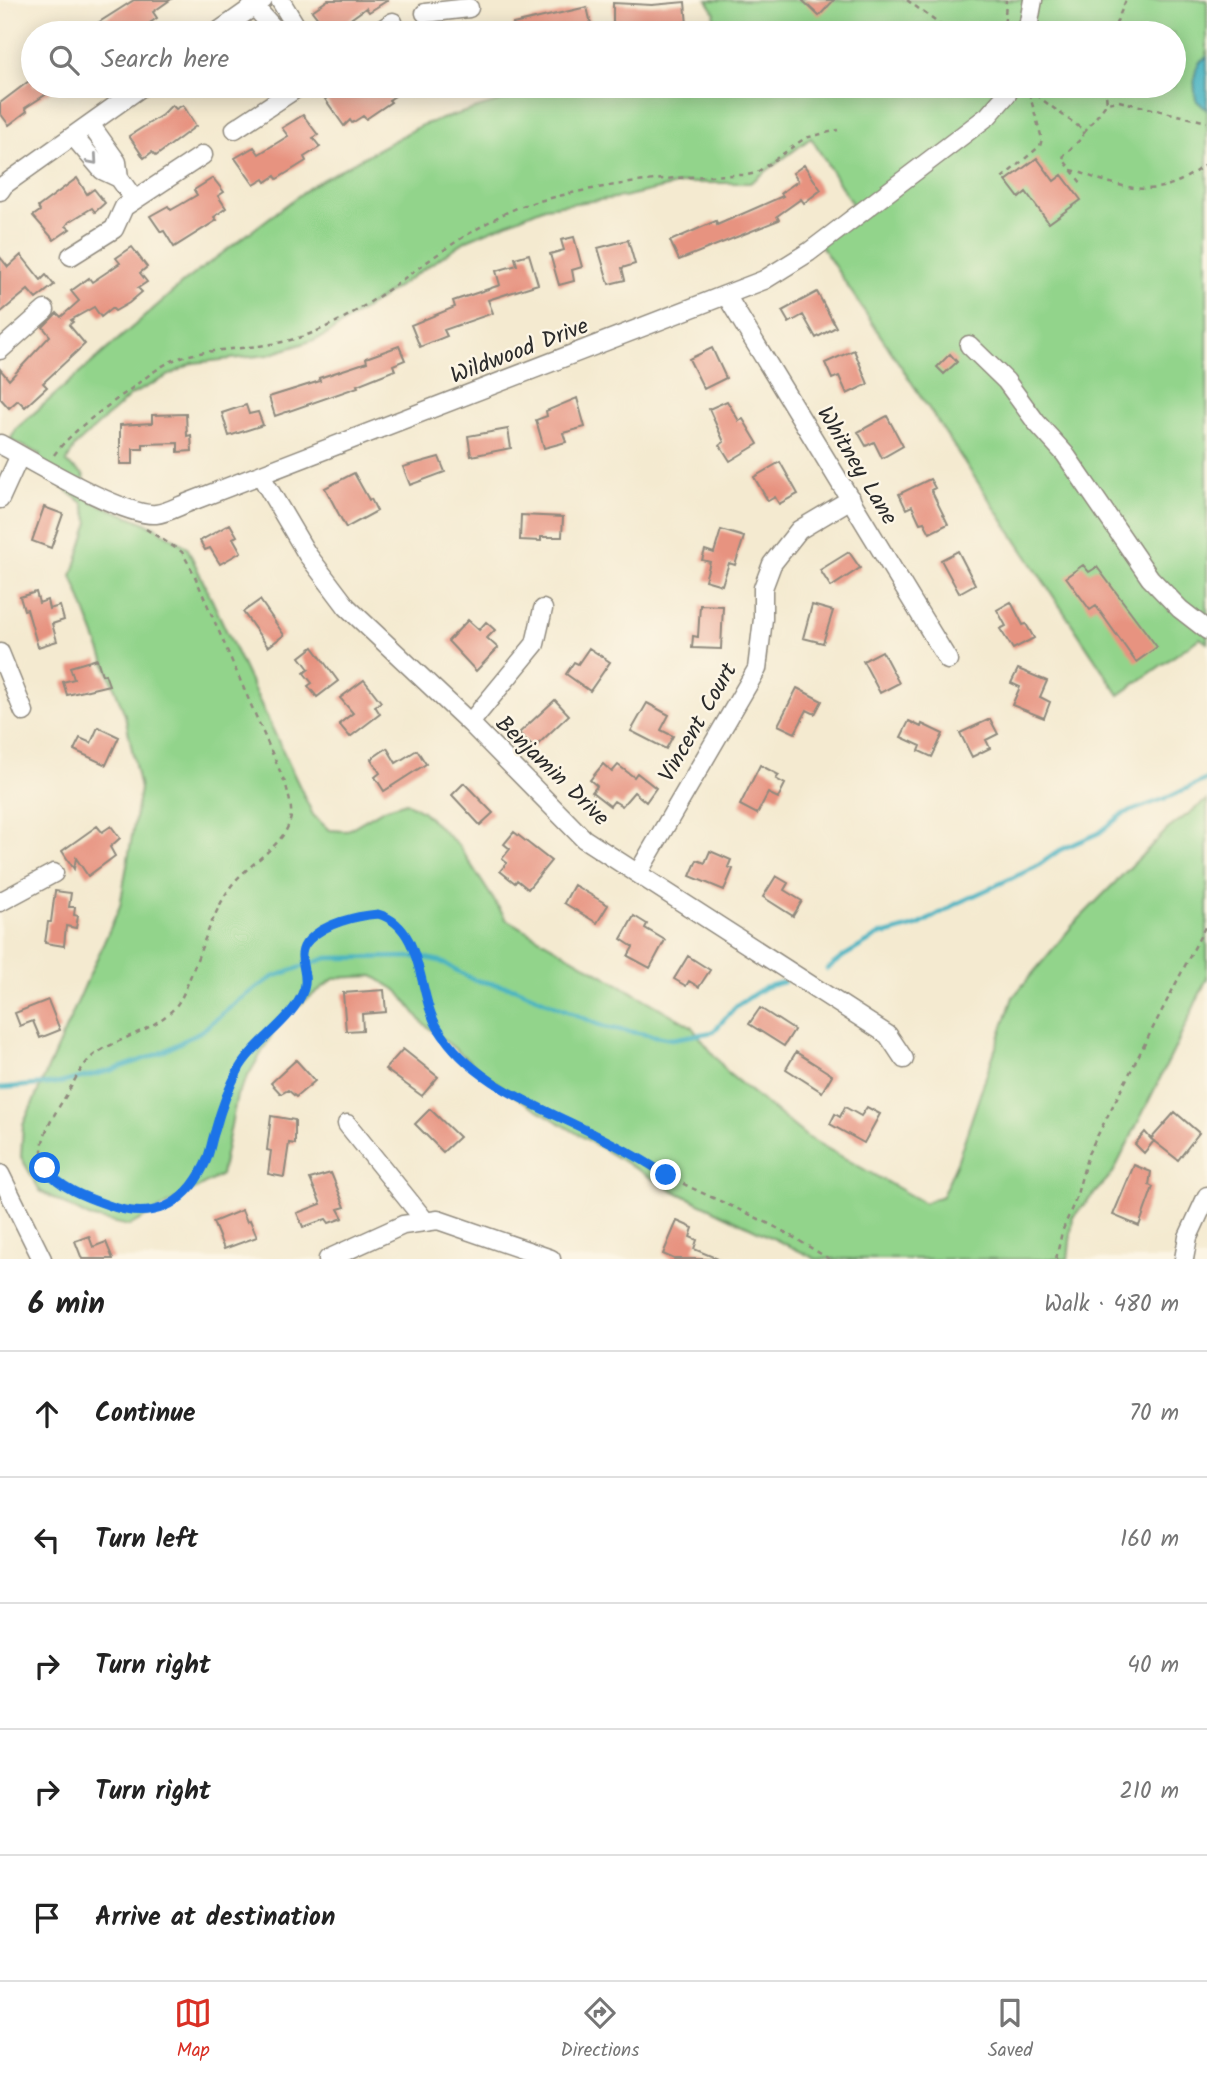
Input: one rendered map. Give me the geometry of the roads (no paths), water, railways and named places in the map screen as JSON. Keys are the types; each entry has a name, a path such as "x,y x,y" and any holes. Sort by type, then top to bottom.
{"street":[{"path":"280,0 293,21"},
{"path":"1029,21 1033,0"},
{"path":"233,21 258,3 270,21"},
{"path":"425,13 457,6"},
{"path":"0,191 4,185 126,98"},
{"path":"235,129 282,98"},
{"name":"Wildwood Drive","path":"0,444 112,503 133,512 156,514 261,476 764,280 809,252 988,116 1004,98"},
{"path":"90,124 117,162 119,178 134,199"},
{"path":"73,136 102,170 119,178"},
{"path":"71,256 114,229 124,206 203,155"},
{"name":"Whitney Lane","path":"726,295 948,660"},
{"path":"0,350 45,310"},
{"path":"969,345 1006,381 1036,422 1065,454 1150,578 1180,609 1207,630"},
{"path":"0,499 20,455"},
{"name":"Benjamin Drive","path":"261,476 307,554 347,607 470,723 584,839 888,1035 904,1059"},
{"name":"Vincent Court","path":"638,873 757,669 763,619 763,588 772,564 799,530 850,499"},
{"path":"470,723 536,644 544,609"},
{"path":"0,653 24,712"},
{"path":"0,902 54,873"},
{"path":"346,1124 426,1222"},
{"path":"0,1174 42,1259"},
{"path":"1184,1259 1188,1237 1207,1196"},
{"path":"328,1259 403,1225 438,1220 465,1227 551,1259"}],"water":[{"path":"1207,57 1207,110 1196,100 1194,81 1198,64"}],"waterway":[{"path":"827,969 883,933 919,925 958,903 1036,867 1060,850 1099,833 1123,814 1207,779"},
{"path":"0,1088 60,1083 113,1070 161,1053 203,1030 239,1000 273,977 327,958 421,957 440,961 474,980 515,988 604,1027 672,1039 713,1032 736,1006 765,987 784,982"}]}
